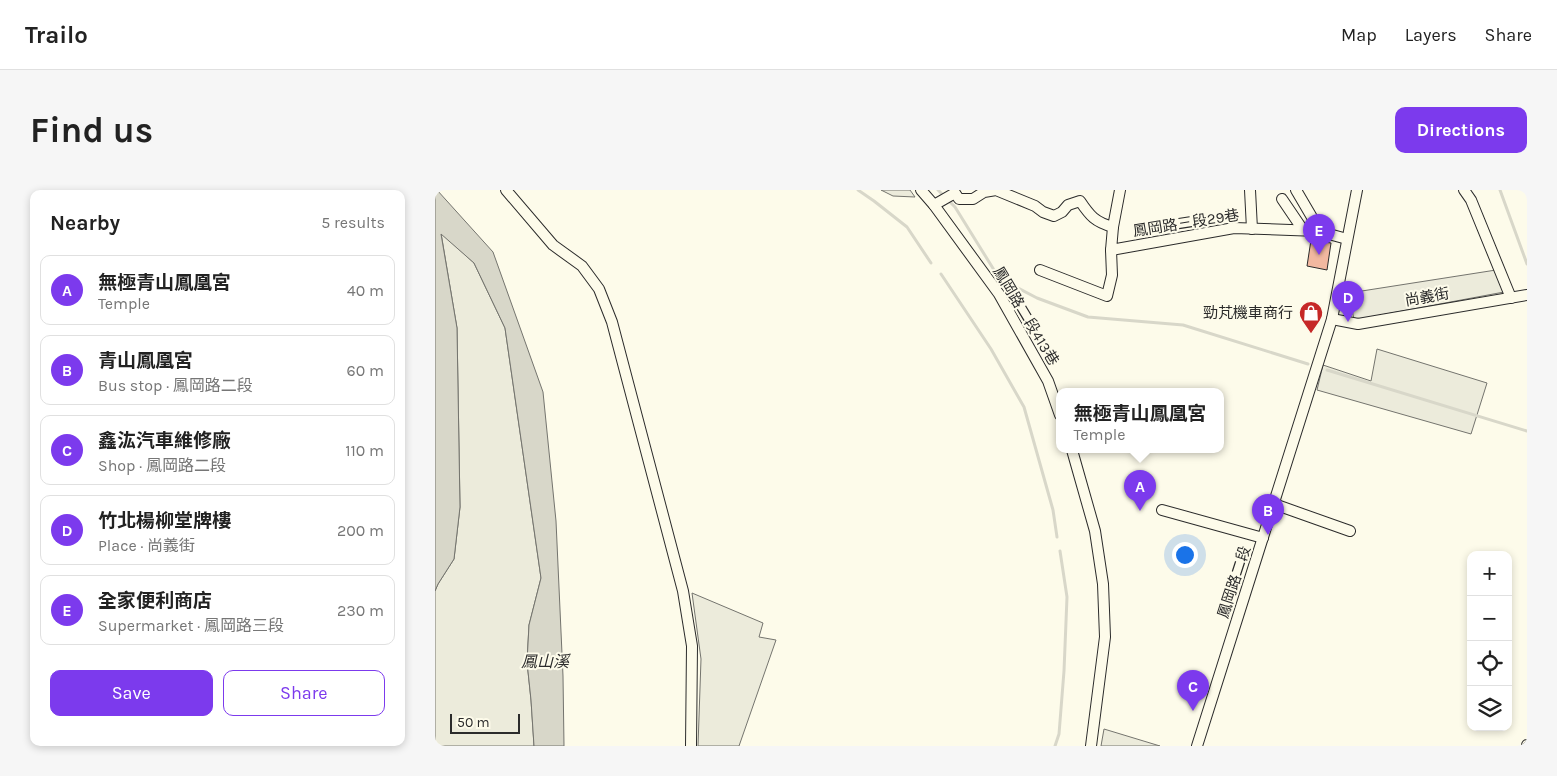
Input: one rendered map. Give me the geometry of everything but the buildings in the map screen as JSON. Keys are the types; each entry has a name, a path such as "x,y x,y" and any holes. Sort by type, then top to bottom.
{"street":[{"path":"506,190 553,245 582,266 599,289 612,322 683,591 692,646 691,746"},
{"name":"鳳岡路二段413巷","path":"921,190 999,294 1048,381 1056,404"},
{"path":"934,205 955,191 959,199 966,200 973,199 984,192 996,190 1054,216 1062,212 1068,205 1080,201 1097,222 1113,226"},
{"name":"鳳岡路三段29巷","path":"1120,190 1113,226 1111,250 1234,228 1320,231 1347,238"},
{"path":"1250,190 1253,228"},
{"path":"1296,190 1320,231"},
{"name":"鳳岡路二段","path":"1197,746 1332,319 1357,190"},
{"path":"1464,190 1471,200 1511,298"},
{"path":"1282,199 1303,230"},
{"path":"1040,270 1107,296 1112,275 1111,250"},
{"name":"尚義街","path":"1332,319 1358,324 1527,295"},
{"path":"1073,453 1095,531 1103,584 1105,637 1091,746"},
{"path":"1274,504 1350,531"},
{"path":"1162,510 1263,538"}],"shaded area":[{"path":"881,190 910,190 915,197 893,196"},
{"path":"441,233 474,263 505,328 541,578 529,625 527,662 534,746 435,746 435,591 454,559 460,507 457,328"},
{"path":"1496,270 1504,292 1354,320 1349,293"},
{"path":"1377,349 1487,383 1471,434 1317,390 1323,365 1371,381"},
{"path":"692,593 763,623 759,637 776,640 739,746 698,746 701,659"},
{"path":"1104,729 1160,746 1101,746"}],"water":[{"name":"鳳山溪","path":"435,190 493,252 543,392 556,521 564,746 534,746 527,662 529,625 541,578 505,328 474,263 441,234 457,328 460,507 454,559 435,591"}],"waterway":[{"path":"858,190 907,227 931,263"},
{"path":"938,190 955,207 999,278 1037,298 1088,317 1183,325 1308,364"},
{"path":"1500,190 1527,264"},
{"path":"941,274 991,349 1024,407 1053,510 1057,537"},
{"path":"1327,370 1527,431"},
{"path":"1055,746 1059,734 1067,597 1060,551"}],"place":[{"name":"全家便利商店","path":"1319,255"},
{"name":"竹北楊柳堂牌樓","path":"1348,322"},
{"name":"勁芃機車商行","path":"1311,334"},
{"name":"無極青山鳳凰宮","path":"1140,511"},
{"name":"青山鳳凰宮","path":"1268,535"},
{"name":"鑫汯汽車維修廠","path":"1193,711"}]}
